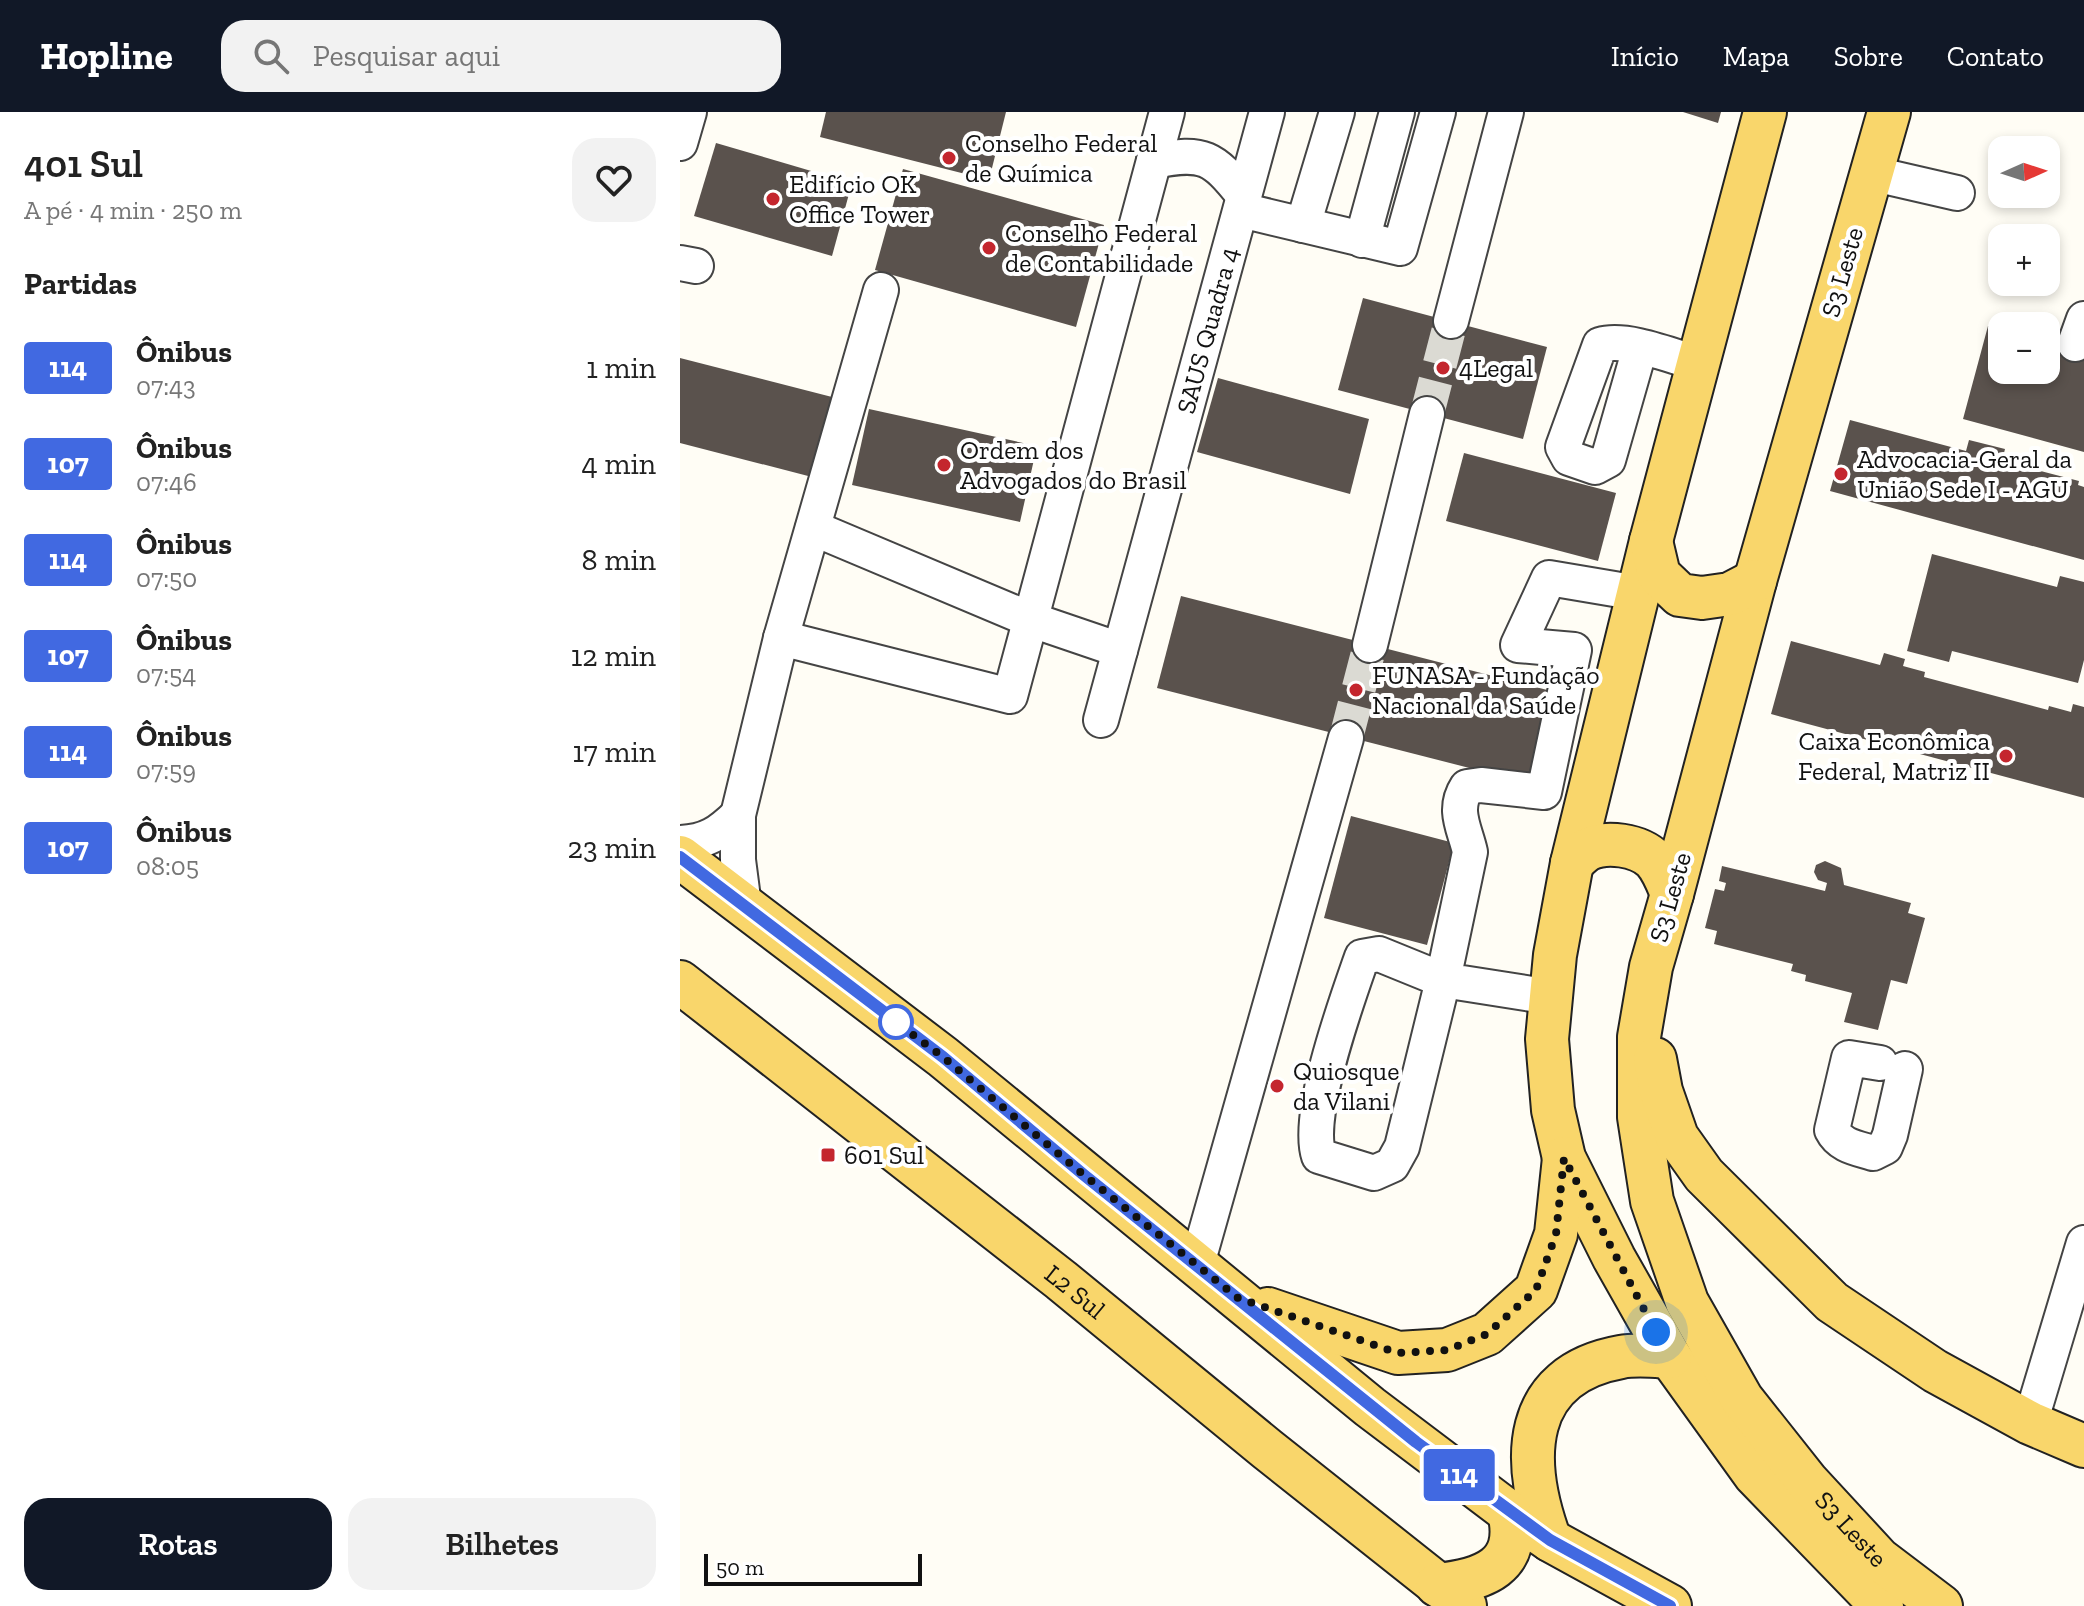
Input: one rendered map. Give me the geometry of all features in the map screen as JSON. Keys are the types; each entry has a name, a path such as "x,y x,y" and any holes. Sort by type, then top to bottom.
{"main road":[{"name":"S3 Leste","path":"1765,112 1651,541 1572,863 1555,955 1547,1039 1553,1110 1564,1158 1614,1258 1670,1357 1755,1475 1882,1606"},
{"name":"S3 Leste","path":"1889,112 1755,581 1651,967 1639,1037 1639,1117 1652,1201 1687,1302 1742,1399 1807,1481 1879,1559 1941,1606"},
{"path":"1651,541 1659,575 1680,595 1702,598 1730,594 1755,581"},
{"path":"1572,863 1585,851 1600,845 1629,847 1651,857 1662,871 1672,894"},
{"path":"680,857 943,1057 1370,1407 1550,1540 1670,1606"},
{"path":"1651,967 1652,1045 1661,1091 1677,1137 1704,1175 1832,1302 1935,1371 2030,1423 2084,1446"},
{"name":"L2 Sul","path":"680,982 1061,1280 1451,1595"},
{"path":"1238,1298 1398,1353 1447,1350 1487,1334 1536,1290 1556,1234 1564,1158"},
{"path":"1550,1540 1537,1505 1532,1469 1535,1429 1545,1402 1565,1381 1589,1365 1623,1356 1670,1357"},
{"path":"1451,1595 1497,1566 1510,1547 1513,1531 1509,1512"}],"lane":[{"path":"680,143 689,112"},
{"path":"781,638 1010,696 1167,112"},
{"name":"SAUS Quadra 4","path":"1101,720 1267,112"},
{"path":"1303,225 1337,112"},
{"path":"1362,240 1397,112"},
{"path":"1154,161 1183,155 1201,158 1222,168 1243,203 1303,225 1397,249 1402,246 1438,112"},
{"path":"1452,255 1488,112"},
{"path":"1451,321 1506,112"},
{"path":"1870,173 1957,193"},
{"path":"744,906 738,860 738,815 781,638 881,290"},
{"path":"1640,348 1699,364"},
{"path":"1370,645 1427,414"},
{"path":"813,528 1029,619 1120,650"},
{"path":"1551,997 1443,980 1379,954 1362,957 1325,1074 1314,1143 1319,1156 1374,1173 1392,1165 1402,1147 1443,980 1470,852 1466,836 1458,823 1462,794 1467,787 1481,785 1544,792 1574,650 1518,645 1549,578 1638,593"},
{"path":"1197,1264 1346,738"},
{"path":"680,843 718,834 738,815"},
{"path":"2030,1423 2084,1243"}],"building":[{"name":"Conselho Federal de Química","path":"826,112 1006,112 989,180 820,137"},
{"path":"1683,112 1721,112 1718,123"},
{"name":"Edifício OK Office Tower","path":"716,143 852,183 832,256 694,216"},
{"name":"Conselho Federal de Contabilidade","path":"903,169 1104,225 1076,327 875,270"},
{"name":"4Legal","path":"1363,298 1547,347 1523,439 1338,390"},
{"path":"1988,326 1988,384 2060,384 2060,346 2084,352 2084,452 1963,419"},
{"path":"680,358 832,397 812,477 680,443"},
{"path":"1218,378 1369,419 1350,494 1197,452"},
{"name":"Ordem dos Advogados do Brasil","path":"869,409 1037,446 1020,522 852,485"},
{"name":"Advocacia-Geral da União Sede I - AGU","path":"1850,420 1966,451 1969,440 2005,449 2001,465 2013,468 2014,464 2079,481 2078,485 2084,487 2084,560 1830,491"},
{"path":"1464,453 1616,493 1598,561 1446,521"},
{"path":"1932,554 2057,587 2060,576 2084,582 2084,660 2078,683 1952,651 1949,662 1907,651"},
{"name":"FUNASA - Fundação Nacional da Saúde","path":"1181,596 1555,692 1532,784 1157,688"},
{"name":"Caixa Econômica Federal, Matriz II","path":"1791,641 1880,665 1884,653 1905,659 1903,666 1925,672 1924,677 2048,710 2049,706 2071,712 2073,704 2084,707 2084,798 1771,714"},
{"path":"1351,816 1454,843 1427,945 1324,918"},
{"path":"1825,861 1841,868 1844,885 1911,903 1908,913 1925,918 1907,984 1891,980 1878,1030 1844,1022 1852,993 1805,981 1806,975 1791,971 1793,964 1714,944 1717,931 1705,928 1715,889 1724,891 1726,883 1719,881 1722,866 1825,891 1827,883 1818,880 1814,872 1816,865"}],"tunnel":[{"path":"1427,414 1451,321"},
{"path":"1346,738 1370,645"}],"bus line":[{"name":"114","path":"680,857 943,1057 1084,1175 1416,1442 1550,1540 1670,1606"}],"place":[{"name":"Conselho Federal de Química","path":"949,158"},
{"name":"Edifício OK Office Tower","path":"773,199"},
{"name":"Conselho Federal de Contabilidade","path":"989,248"},
{"name":"4Legal","path":"1443,368"},
{"name":"Ordem dos Advogados do Brasil","path":"944,465"},
{"name":"Advocacia-Geral da União Sede I - AGU","path":"1841,474"},
{"name":"FUNASA - Fundação Nacional da Saúde","path":"1356,690"},
{"name":"Caixa Econômica Federal, Matriz II","path":"2006,756"},
{"name":"Quiosque da Vilani","path":"1277,1086"},
{"name":"601 Sul","path":"828,1155"}],"route":[{"path":"896,1022 893,1020 943,1057 1238,1298 1398,1353 1447,1350 1487,1334 1536,1290 1556,1234 1564,1158 1614,1258 1656,1332"}]}
